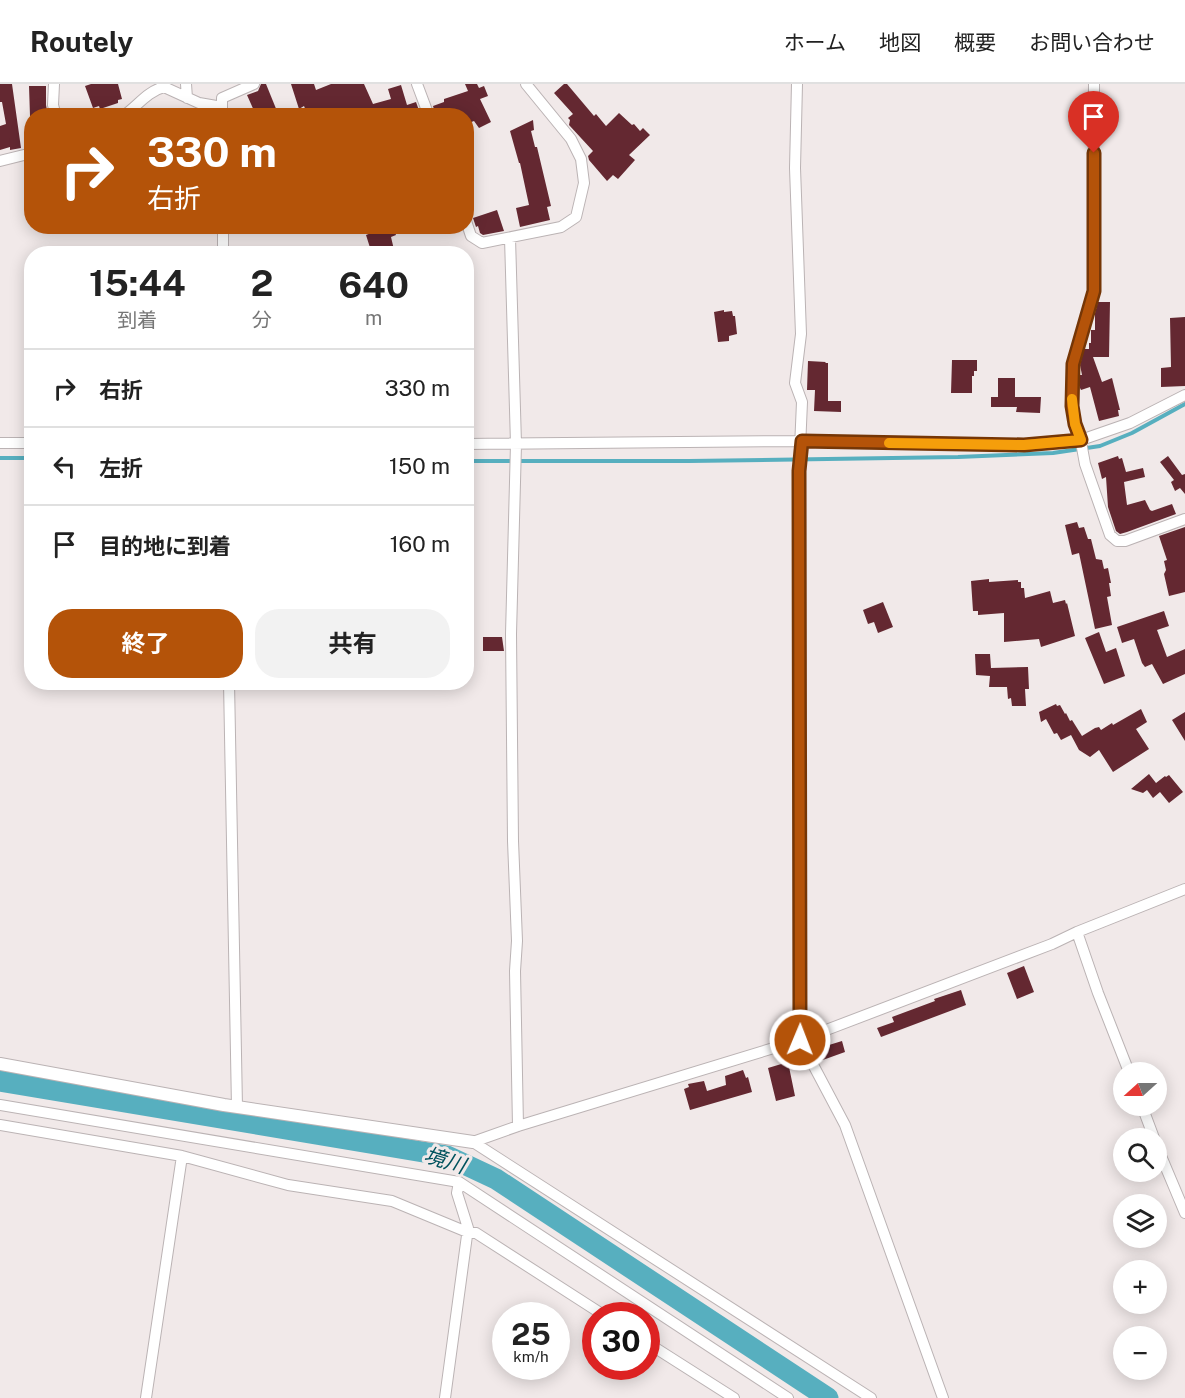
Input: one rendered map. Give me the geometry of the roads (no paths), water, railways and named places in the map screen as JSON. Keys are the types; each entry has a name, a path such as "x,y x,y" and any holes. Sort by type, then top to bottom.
{"street":[{"path":"54,84 54,108"},
{"path":"186,84 187,98"},
{"path":"222,108 222,98 254,84"},
{"path":"417,84 426,108"},
{"path":"470,234 482,243 561,227 576,216 584,183 580,159 571,138 526,84"},
{"path":"797,84 795,168 801,334 795,383 802,402 799,471 800,1040 845,1125 943,1398"},
{"path":"1094,84 1094,291 1073,364 1072,406 1075,424 1081,441 1084,464 1110,535 1117,541 1125,541 1185,519"},
{"path":"132,108 154,90 164,87 213,108"},
{"path":"0,160 24,155"},
{"path":"510,238 516,448 511,645 518,1126"},
{"path":"474,445 516,448 1024,445 1081,441 1130,423 1185,395"},
{"path":"0,443 24,443"},
{"path":"229,690 237,1107"},
{"path":"473,1142 518,1126 800,1040 1052,944 1185,889"},
{"path":"1077,932 1125,1062"},
{"path":"0,1064 237,1107 473,1142 871,1398"},
{"path":"0,1105 160,1130 459,1182 788,1398"},
{"path":"0,1125 182,1156 288,1185 392,1201 467,1232 476,1233 583,1302"},
{"path":"146,1398 182,1156"},
{"path":"1167,1170 1185,1213"},
{"path":"445,1398 468,1228 457,1193 459,1182"},
{"path":"660,1351 734,1398"}],"waterway":[{"path":"474,461 689,461 958,457 1053,453 1100,446 1132,433 1185,404"},
{"path":"0,458 24,458"},
{"name":"境川","path":"0,1081 447,1156 496,1179 828,1398"}]}
